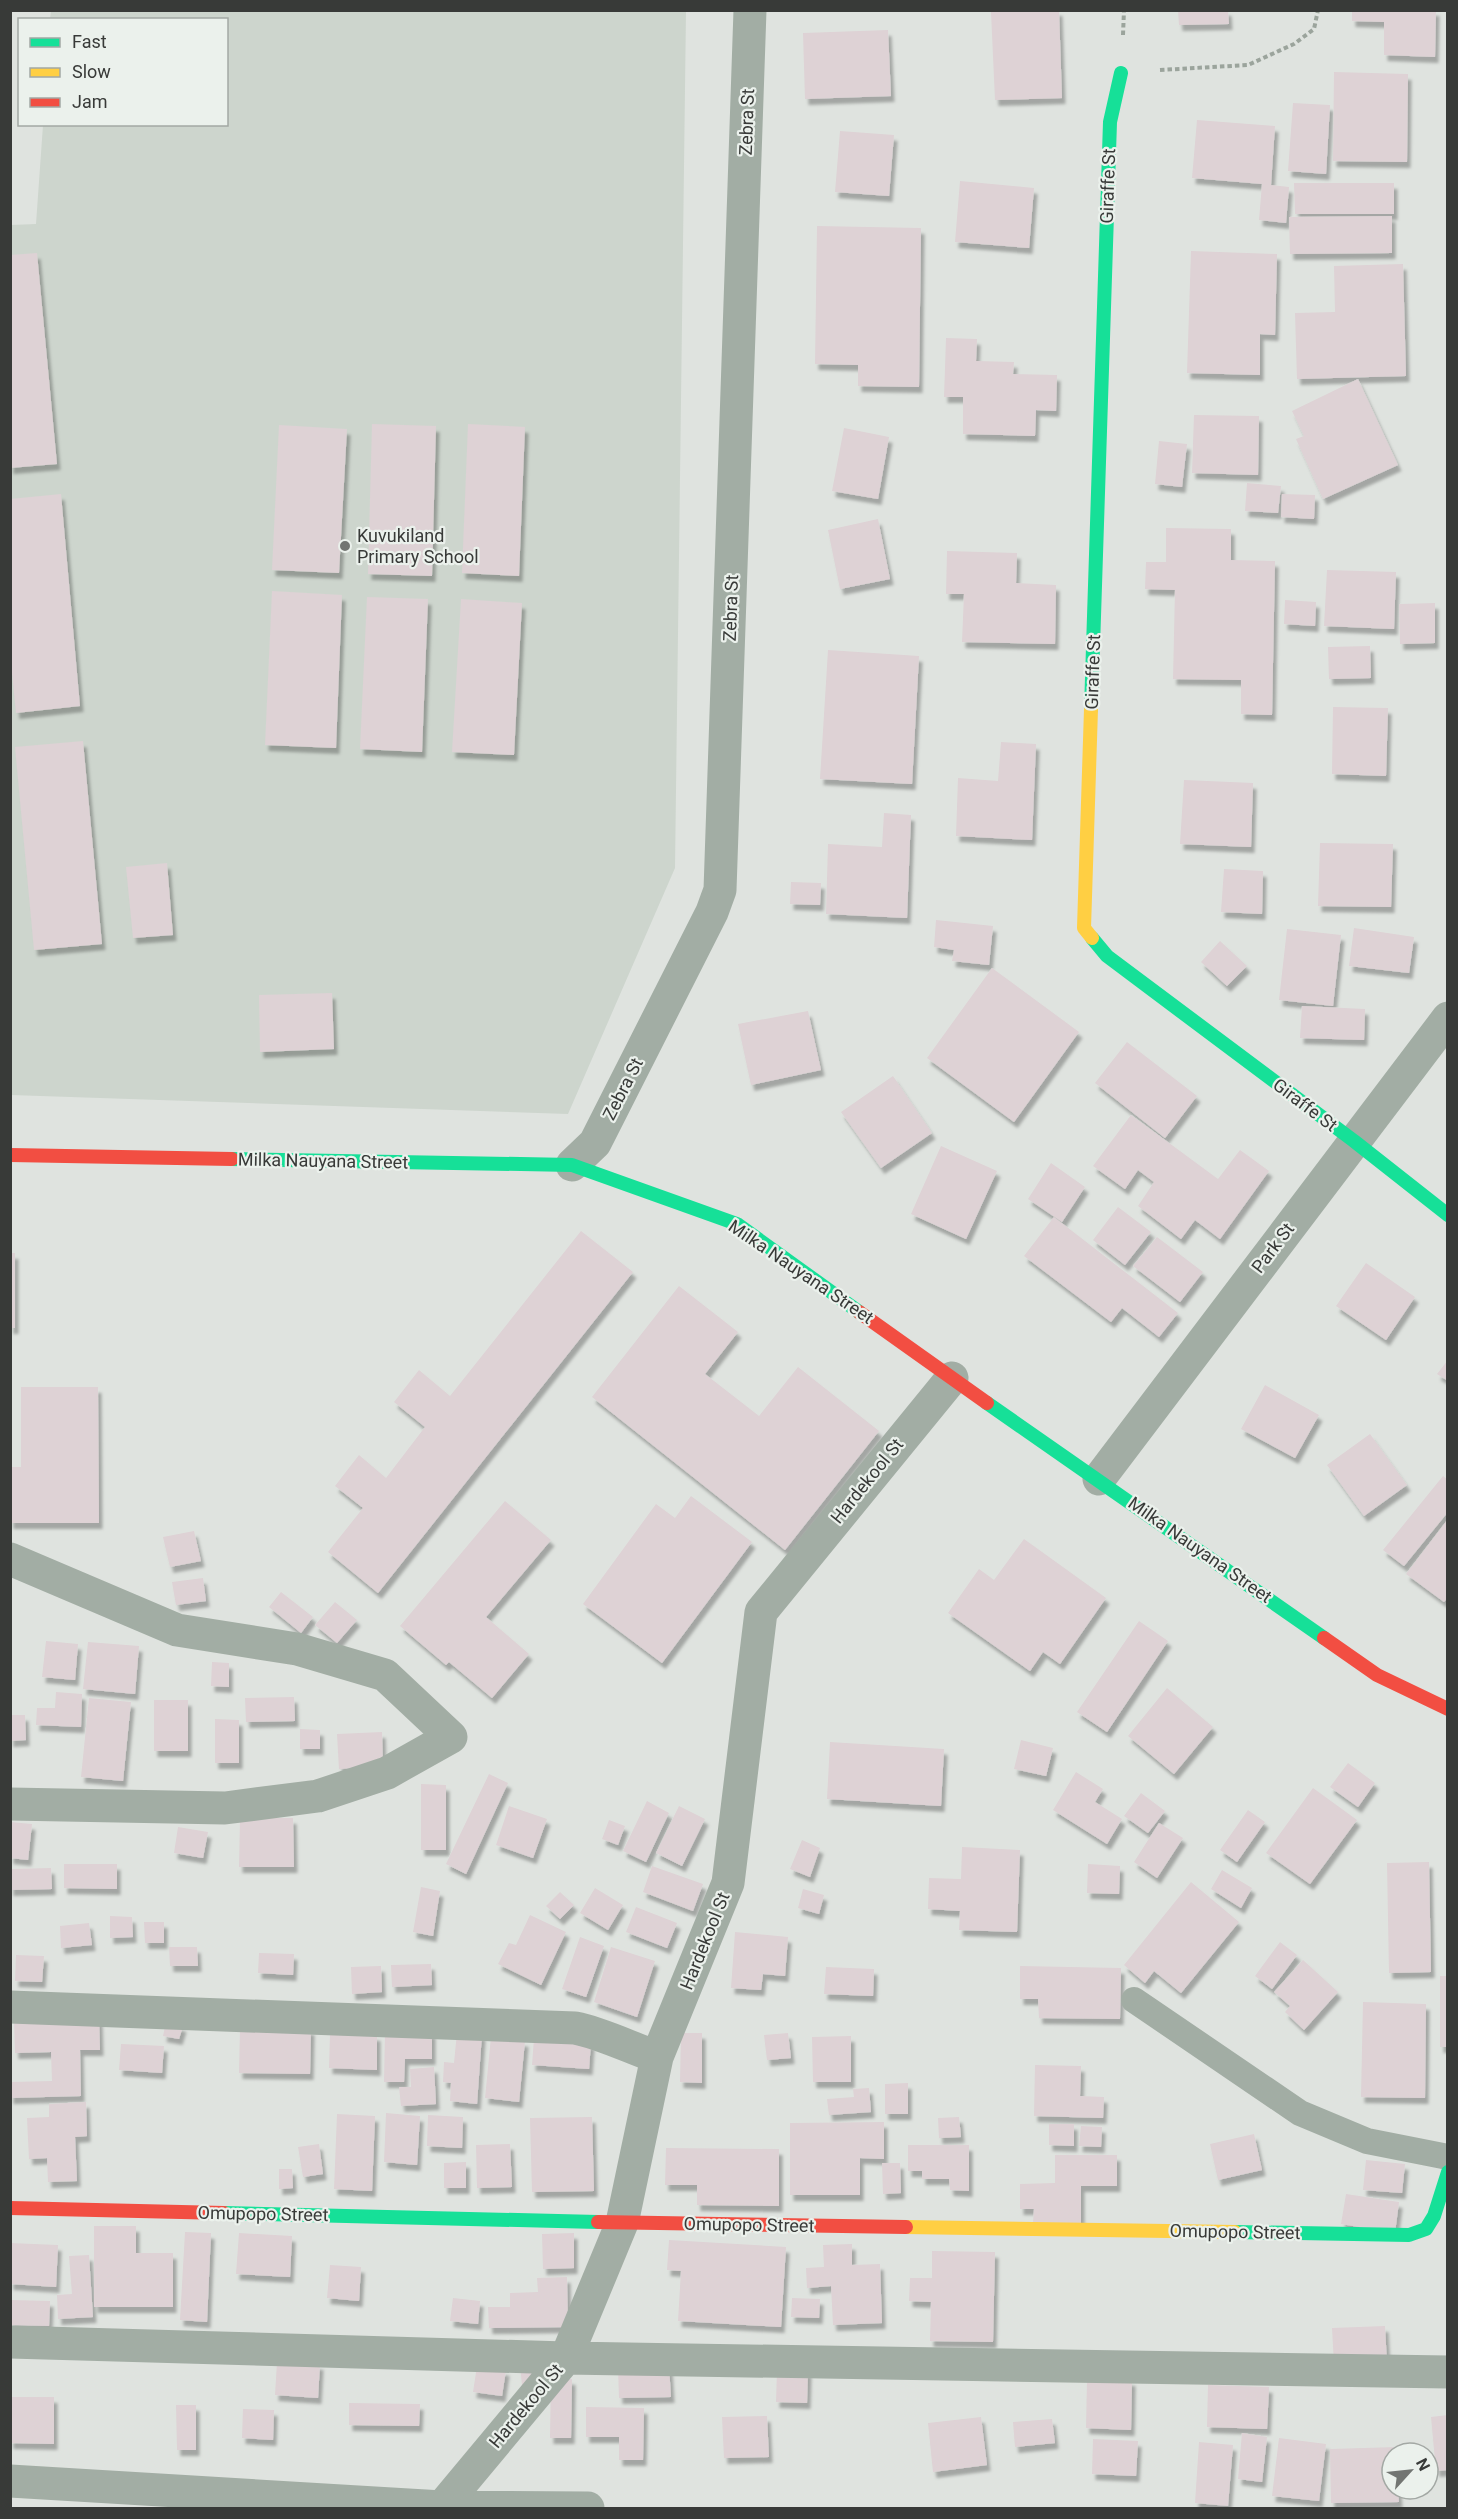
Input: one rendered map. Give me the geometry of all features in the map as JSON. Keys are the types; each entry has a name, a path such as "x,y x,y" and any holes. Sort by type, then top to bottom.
{"street":[{"name":"Zebra St","path":"572,1166 595,1143 720,890 723,863 750,10"},
{"name":"Giraffe St","path":"1121,73 1110,122 1084,928 1107,956 1448,1215"},
{"name":"Park St","path":"1099,1479 1448,1018"},
{"name":"Milka Nauyana Street","path":"10,1155 572,1166 737,1224 952,1378 1377,1675 1448,1709"},
{"name":"Hardekool St","path":"441,2507 566,2358 622,2223 657,2057 728,1883 761,1612 952,1378"},
{"path":"10,1559 177,1630 297,1649 385,1675 451,1737 387,1773 318,1796 225,1808 10,1804"},
{"path":"10,2007 575,2028 593,2031 606,2039 657,2057"},
{"name":"Omupopo Street","path":"10,2208 622,2223 1409,2235 1426,2229 1434,2216 1448,2172"},
{"path":"10,2342 566,2358 1448,2372"},
{"path":"10,2481 441,2507 588,2508"}],"lane":[{"path":"1134,2000 1300,2113 1366,2141 1448,2157"}],"path":[{"path":"1124,10 1121,73 1248,65 1294,44 1314,29 1318,10"}],"shaded area":[{"name":"Kuvukiland Primary School","path":"51,11 686,11 675,868 568,1114 11,1095 11,225 36,224 43,126 228,126 228,18 50,18"}],"building":[{"path":"1059,10 1062,98 995,100 991,12"},
{"path":"1178,10 1228,10 1229,24 1179,25"},
{"path":"1352,10 1436,10 1435,57 1384,55 1384,22 1352,21"},
{"path":"888,30 891,96 805,99 803,33"},
{"path":"1334,72 1408,74 1407,162 1333,161"},
{"path":"1293,103 1330,105 1326,174 1288,171"},
{"path":"1197,120 1275,126 1271,185 1289,187 1286,223 1259,220 1262,184 1192,178"},
{"path":"840,131 894,135 889,196 835,192"},
{"path":"960,181 1034,188 1029,248 955,242"},
{"path":"1294,183 1394,183 1394,214 1295,214"},
{"path":"1392,216 1392,253 1290,254 1289,217"},
{"path":"817,226 921,228 919,387 858,386 858,365 815,364"},
{"path":"1191,251 1277,254 1275,335 1260,334 1260,375 1187,373"},
{"path":"37,253 57,464 10,468 10,255"},
{"path":"1403,264 1406,376 1297,379 1295,313 1335,312 1334,266"},
{"path":"946,338 977,339 976,361 1014,362 1013,374 1057,375 1056,411 1036,410 1035,436 963,434 963,397 944,397"},
{"path":"1358,379 1398,465 1323,499 1296,439 1304,436 1292,411"},
{"path":"1194,415 1259,416 1258,475 1192,473"},
{"path":"372,424 436,426 432,576 368,574"},
{"path":"468,424 525,427 519,576 462,573"},
{"path":"279,425 347,429 339,573 272,570"},
{"path":"844,428 889,437 878,499 832,491"},
{"path":"1159,441 1187,444 1182,487 1155,484"},
{"path":"1247,483 1281,486 1278,513 1245,511"},
{"path":"61,494 80,706 16,713 10,653 10,499"},
{"path":"1282,494 1315,495 1314,519 1281,517"},
{"path":"878,519 890,579 840,589 828,530"},
{"path":"1166,528 1231,529 1231,560 1275,561 1272,715 1241,714 1241,680 1173,679 1175,590 1145,589 1146,562 1166,562"},
{"path":"947,551 1017,553 1016,583 1056,585 1055,644 962,642 964,594 946,594"},
{"path":"1327,570 1396,572 1394,629 1324,626"},
{"path":"272,591 342,595 336,748 265,745"},
{"path":"367,597 428,599 422,752 360,749"},
{"path":"461,599 522,603 514,755 452,752"},
{"path":"1285,600 1316,602 1315,626 1284,624"},
{"path":"1435,603 1435,643 1400,644 1399,604"},
{"path":"1370,646 1371,678 1329,679 1328,647"},
{"path":"828,650 919,656 912,784 820,779"},
{"path":"1333,707 1388,708 1386,776 1332,774"},
{"path":"83,741 102,944 34,950 15,747"},
{"path":"1001,742 1036,744 1032,840 956,836 958,778 998,781"},
{"path":"1184,780 1253,783 1251,847 1180,844"},
{"path":"884,813 911,815 907,918 826,914 828,844 882,847"},
{"path":"1320,843 1393,844 1391,907 1318,906"},
{"path":"167,863 173,935 133,938 126,867"},
{"path":"1224,869 1263,871 1262,914 1221,912"},
{"path":"791,882 821,883 820,905 790,904"},
{"path":"936,920 993,926 989,965 952,961 954,950 934,947"},
{"path":"1354,928 1414,937 1409,973 1349,966"},
{"path":"1287,929 1341,935 1333,1006 1279,1000"},
{"path":"1220,941 1247,966 1227,986 1201,962"},
{"path":"992,968 1079,1032 1014,1122 927,1058"},
{"path":"332,993 334,1049 260,1052 259,995"},
{"path":"1302,1006 1365,1009 1364,1040 1300,1038"},
{"path":"808,1011 821,1070 751,1085 738,1024"},
{"path":"1127,1042 1197,1096 1165,1138 1095,1083"},
{"path":"893,1076 932,1133 881,1168 841,1112"},
{"path":"1131,1115 1218,1179 1240,1150 1269,1171 1220,1239 1195,1220 1181,1239 1138,1206 1154,1182 1138,1170 1125,1189 1093,1166"},
{"path":"941,1146 997,1171 966,1239 911,1214"},
{"path":"1051,1163 1085,1187 1062,1222 1028,1199"},
{"path":"1118,1207 1151,1232 1125,1265 1093,1240"},
{"path":"1054,1217 1178,1313 1159,1337 1122,1308 1111,1322 1024,1256"},
{"path":"581,1231 633,1272 378,1593 328,1552 363,1508 335,1486 359,1455 386,1478 425,1427 394,1402 419,1370 450,1396"},
{"path":"1157,1237 1203,1272 1180,1302 1133,1266"},
{"path":"10,1253 15,1253 15,1328 10,1328"},
{"path":"1366,1263 1415,1297 1386,1340 1336,1306"},
{"path":"679,1286 738,1332 705,1374 759,1416 798,1367 879,1431 785,1550 592,1397"},
{"path":"1448,1360 1448,1381 1437,1374"},
{"path":"1265,1385 1319,1415 1295,1458 1241,1429"},
{"path":"21,1387 98,1387 99,1523 10,1523 10,1467 21,1467"},
{"path":"1370,1434 1407,1485 1364,1516 1327,1465"},
{"path":"1443,1476 1448,1480 1448,1512 1404,1566 1383,1550"},
{"path":"691,1496 752,1542 662,1663 583,1604 656,1504 675,1518"},
{"path":"505,1501 551,1540 486,1617 529,1654 492,1698 449,1662 446,1665 400,1626"},
{"path":"1448,1519 1448,1597 1444,1602 1406,1574"},
{"path":"194,1531 201,1561 170,1567 163,1537"},
{"path":"1024,1539 1106,1598 1060,1664 1043,1652 1030,1671 948,1613 979,1569 994,1580"},
{"path":"203,1578 206,1601 176,1605 172,1582"},
{"path":"281,1592 313,1617 301,1633 269,1607"},
{"path":"335,1602 357,1620 337,1643 315,1625"},
{"path":"1139,1621 1168,1641 1107,1732 1077,1712"},
{"path":"46,1641 78,1644 75,1680 42,1677"},
{"path":"88,1642 139,1646 135,1694 83,1689"},
{"path":"212,1662 229,1663 229,1687 211,1686"},
{"path":"1167,1688 1213,1727 1174,1774 1128,1736"},
{"path":"56,1692 82,1694 81,1727 36,1725 37,1708 55,1708"},
{"path":"294,1697 295,1721 246,1722 245,1698"},
{"path":"89,1698 131,1702 123,1781 81,1777"},
{"path":"154,1700 188,1700 188,1751 154,1751"},
{"path":"10,1715 25,1715 26,1740 10,1741"},
{"path":"215,1719 239,1720 239,1763 215,1763"},
{"path":"300,1729 320,1730 320,1749 300,1749"},
{"path":"382,1732 383,1766 339,1769 337,1734"},
{"path":"1021,1740 1053,1748 1046,1776 1014,1769"},
{"path":"830,1742 944,1749 941,1806 827,1799"},
{"path":"1348,1763 1375,1783 1358,1807 1330,1787"},
{"path":"1076,1772 1103,1789 1095,1802 1122,1819 1107,1844 1053,1810"},
{"path":"489,1774 508,1783 466,1874 446,1864"},
{"path":"421,1784 446,1785 446,1850 421,1850"},
{"path":"1313,1788 1357,1820 1310,1884 1266,1853"},
{"path":"1141,1793 1165,1811 1148,1833 1124,1816"},
{"path":"647,1801 669,1813 646,1862 623,1851"},
{"path":"509,1806 547,1819 533,1858 496,1845"},
{"path":"679,1806 705,1819 682,1866 656,1853"},
{"path":"1248,1810 1265,1822 1237,1862 1220,1850"},
{"path":"240,1818 293,1818 294,1867 239,1867"},
{"path":"609,1820 625,1826 618,1845 602,1839"},
{"path":"10,1822 32,1824 28,1860 10,1858"},
{"path":"1159,1823 1183,1838 1157,1878 1134,1862"},
{"path":"178,1827 208,1832 203,1858 174,1853"},
{"path":"802,1840 820,1848 810,1877 790,1869"},
{"path":"962,1847 1020,1850 1017,1932 959,1930 960,1911 928,1909 929,1878 961,1879"},
{"path":"1429,1862 1431,1972 1389,1973 1387,1863"},
{"path":"64,1864 117,1864 117,1889 64,1888"},
{"path":"1088,1864 1120,1866 1119,1894 1087,1893"},
{"path":"652,1866 703,1884 693,1911 643,1892"},
{"path":"51,1868 52,1889 10,1890 10,1869"},
{"path":"1222,1870 1252,1888 1241,1908 1211,1889"},
{"path":"1191,1882 1239,1922 1181,1993 1154,1971 1145,1983 1124,1965"},
{"path":"421,1887 440,1891 433,1936 413,1932"},
{"path":"595,1888 623,1905 608,1930 580,1913"},
{"path":"803,1889 824,1895 819,1914 798,1908"},
{"path":"560,1892 574,1905 560,1919 546,1906"},
{"path":"636,1907 677,1923 667,1948 626,1932"},
{"path":"530,1915 566,1932 541,1985 498,1964 509,1943 516,1945"},
{"path":"110,1916 132,1917 133,1937 110,1938"},
{"path":"144,1922 164,1922 164,1943 145,1943"},
{"path":"89,1923 92,1945 61,1948 60,1926"},
{"path":"735,1932 788,1937 785,1976 763,1974 761,1990 731,1988"},
{"path":"580,1937 604,1946 586,1997 562,1989"},
{"path":"1280,1942 1297,1955 1272,1989 1255,1976"},
{"path":"169,1947 197,1947 198,1966 170,1966"},
{"path":"611,1947 655,1961 637,2017 594,2002"},
{"path":"259,1953 294,1954 293,1975 258,1973"},
{"path":"16,1955 44,1956 42,1982 15,1981"},
{"path":"1303,1960 1338,1992 1304,2030 1285,2012 1290,2006 1274,1992"},
{"path":"431,1964 432,1985 392,1987 391,1965"},
{"path":"381,1966 382,1992 352,1994 351,1967"},
{"path":"1020,1966 1121,1968 1120,2019 1039,2018 1038,1999 1020,1999"},
{"path":"826,1967 874,1969 873,1996 824,1994"},
{"path":"1440,1976 1448,1976 1448,2047 1440,2047"},
{"path":"1363,2002 1426,2004 1425,2098 1361,2097"},
{"path":"99,2017 100,2050 80,2050 81,2096 10,2098 10,2082 52,2081 51,2052 15,2053 14,2019"},
{"path":"166,2022 183,2026 179,2039 163,2036"},
{"path":"240,2027 311,2029 310,2074 239,2073"},
{"path":"385,2031 432,2032 432,2059 405,2059 404,2082 384,2082"},
{"path":"457,2032 482,2034 477,2104 450,2101 451,2083 443,2082 444,2062 454,2063"},
{"path":"330,2033 377,2035 377,2070 329,2068"},
{"path":"681,2033 702,2033 702,2083 680,2082"},
{"path":"788,2033 791,2058 767,2060 764,2035"},
{"path":"851,2036 851,2082 813,2082 812,2037"},
{"path":"491,2037 525,2041 519,2102 485,2098"},
{"path":"534,2038 591,2043 589,2069 532,2065"},
{"path":"121,2044 164,2046 162,2073 119,2070"},
{"path":"1035,2065 1081,2066 1080,2096 1104,2097 1103,2118 1034,2116"},
{"path":"434,2067 436,2104 401,2106 399,2087 411,2087 410,2069"},
{"path":"908,2083 908,2114 885,2114 885,2084"},
{"path":"869,2088 871,2112 829,2115 827,2099 854,2097 853,2089"},
{"path":"86,2102 87,2136 75,2137 77,2181 48,2182 47,2158 29,2159 27,2118 49,2117 49,2104"},
{"path":"386,2113 420,2116 417,2165 384,2162"},
{"path":"337,2114 375,2116 372,2191 334,2189"},
{"path":"428,2115 463,2117 462,2148 427,2146"},
{"path":"592,2117 594,2191 532,2192 530,2118"},
{"path":"959,2117 961,2137 939,2138 938,2118"},
{"path":"884,2122 884,2159 860,2158 860,2195 790,2195 790,2123"},
{"path":"1049,2124 1074,2124 1074,2146 1049,2145"},
{"path":"1081,2126 1102,2127 1101,2147 1079,2146"},
{"path":"1254,2134 1262,2170 1218,2180 1210,2144"},
{"path":"319,2144 323,2174 303,2177 298,2147"},
{"path":"510,2144 512,2187 477,2188 476,2145"},
{"path":"908,2145 969,2145 969,2191 950,2190 949,2179 922,2179 922,2171 908,2171"},
{"path":"666,2148 779,2149 779,2206 697,2205 697,2185 665,2185"},
{"path":"1055,2155 1117,2155 1117,2186 1081,2186 1081,2223 1033,2223 1034,2209 1020,2209 1020,2184 1055,2183"},
{"path":"1366,2160 1405,2164 1402,2193 1363,2190"},
{"path":"466,2162 466,2188 444,2188 444,2163"},
{"path":"882,2163 900,2163 901,2193 883,2194"},
{"path":"279,2169 292,2169 293,2188 279,2189"},
{"path":"1346,2194 1399,2202 1395,2233 1341,2224"},
{"path":"94,2226 136,2226 136,2253 173,2253 173,2307 94,2307"},
{"path":"185,2232 211,2233 207,2322 180,2320"},
{"path":"239,2233 292,2236 290,2277 236,2274"},
{"path":"574,2233 574,2268 543,2269 542,2234"},
{"path":"669,2240 786,2247 781,2327 678,2321 681,2271 667,2270"},
{"path":"10,2243 58,2245 56,2287 10,2284"},
{"path":"852,2244 852,2265 880,2264 882,2323 833,2325 831,2286 807,2288 806,2268 824,2267 823,2245"},
{"path":"932,2251 995,2252 993,2342 930,2341 931,2302 909,2301 910,2278 932,2278"},
{"path":"89,2255 93,2317 58,2319 57,2295 72,2294 69,2256"},
{"path":"330,2265 361,2267 359,2301 327,2298"},
{"path":"567,2277 568,2327 489,2328 488,2307 510,2307 510,2293 538,2292 537,2278"},
{"path":"453,2298 480,2301 478,2324 450,2321"},
{"path":"792,2298 820,2299 819,2318 791,2317"},
{"path":"10,2300 50,2301 49,2326 10,2325"},
{"path":"1385,2326 1387,2363 1334,2364 1332,2328"},
{"path":"277,2362 320,2364 318,2398 275,2395"},
{"path":"533,2364 535,2384 522,2385 520,2365"},
{"path":"477,2366 506,2370 502,2396 473,2392"},
{"path":"669,2366 671,2397 619,2398 618,2368"},
{"path":"777,2370 808,2371 807,2403 776,2402"},
{"path":"551,2378 572,2379 571,2438 550,2438"},
{"path":"1087,2379 1132,2380 1131,2430 1086,2428"},
{"path":"1208,2385 1269,2387 1267,2429 1207,2427"},
{"path":"10,2397 54,2397 54,2444 10,2443"},
{"path":"349,2403 420,2404 419,2426 349,2425"},
{"path":"176,2405 196,2405 196,2450 177,2450"},
{"path":"586,2407 644,2408 643,2460 619,2460 619,2437 586,2437"},
{"path":"243,2409 274,2410 273,2440 242,2438"},
{"path":"1448,2415 1448,2470 1440,2471 1440,2441 1433,2441 1431,2417"},
{"path":"767,2416 769,2457 724,2458 722,2417"},
{"path":"981,2417 987,2465 933,2472 928,2423"},
{"path":"1052,2419 1055,2443 1015,2447 1013,2422"},
{"path":"1242,2433 1267,2437 1262,2482 1238,2479"},
{"path":"1279,2438 1326,2444 1319,2501 1272,2496"},
{"path":"1093,2439 1138,2441 1136,2476 1092,2474"},
{"path":"1199,2442 1233,2445 1228,2506 1195,2503"},
{"path":"1380,2448 1380,2501 1399,2502 1331,2503 1330,2449"}],"traffic: fast":[{"path":"1091,709 1110,122 1121,73"},
{"path":"1092,938 1107,956 1354,1141 1448,1215"},
{"path":"232,1159 572,1165 737,1224 859,1312"},
{"path":"987,1403 1324,1638"},
{"path":"1235,2232 1409,2235 1426,2229 1434,2216 1448,2172"},
{"path":"224,2213 598,2222"}],"traffic: slow":[{"path":"1091,709 1084,928 1092,938"},
{"path":"906,2227 1235,2232"}],"traffic: jam":[{"path":"10,1155 232,1159"},
{"path":"859,1312 987,1403"},
{"path":"1324,1638 1377,1675 1448,1709"},
{"path":"10,2208 224,2213"},
{"path":"598,2222 906,2227"}],"place":[{"name":"Kuvukiland Primary School","path":"345,546"}]}
